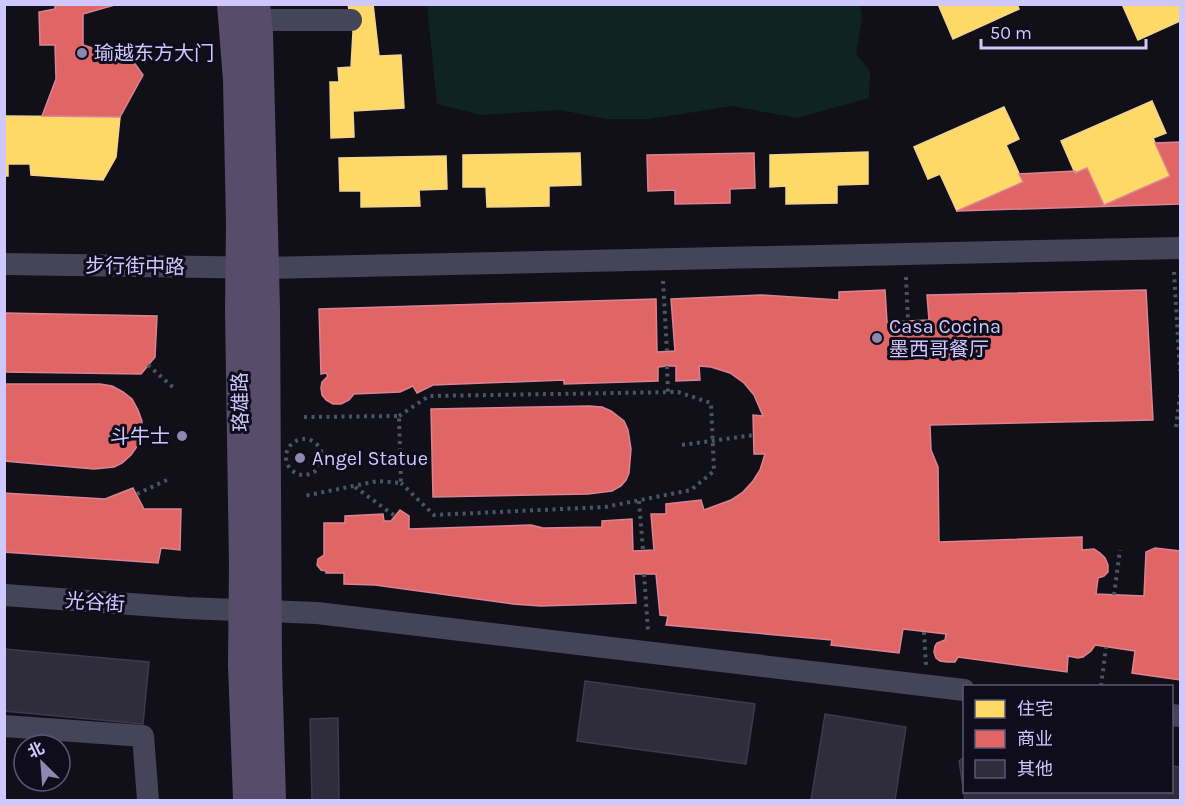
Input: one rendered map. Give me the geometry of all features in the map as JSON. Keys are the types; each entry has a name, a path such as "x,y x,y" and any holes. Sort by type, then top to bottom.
{"main road":[{"name":"珞雄路","path":"231,4 252,268"},
{"name":"珞雄路","path":"257,12 252,268 255,615 272,801"},
{"name":"珞雄路","path":"247,801 242,665 255,615"}],"street":[{"path":"257,12 351,20"},
{"path":"252,268 298,252 1180,234"},
{"name":"步行街中路","path":"4,264 252,268 1180,248"},
{"name":"光谷街","path":"4,595 255,615"},
{"path":"255,615 317,613 963,690"},
{"path":"255,615 311,627 963,703"},
{"path":"4,726 143,736 148,801"}],"path":[{"path":"1174,272 1180,371"},
{"path":"906,277 908,321"},
{"path":"663,282 666,351"},
{"path":"148,365 175,389"},
{"path":"667,366 668,392"},
{"path":"304,417 399,416 429,396 678,392 711,403 714,471 690,490 605,507 434,515 401,483 378,481 304,496"},
{"path":"1176,427 1180,395"},
{"path":"399,416 401,483"},
{"path":"682,445 753,435"},
{"path":"304,439 318,446 322,456 315,471 305,475 294,472 287,464 286,458 288,448 292,443 304,439"},
{"path":"322,456 341,457"},
{"path":"137,494 171,478"},
{"path":"355,486 395,516"},
{"path":"639,501 643,550"},
{"path":"1114,595 1120,550"},
{"path":"644,574 648,633"},
{"path":"924,632 926,666"},
{"path":"1101,685 1106,647"}],"green space":[{"path":"427,5 860,5 862,18 856,54 870,71 869,98 797,118 732,106 649,119 606,119 560,110 482,115 437,104"}],"building: 住宅":[{"path":"348,4 373,4 379,56 401,55 404,108 353,111 354,137 331,138 330,82 339,82 338,68 351,67 353,32"},
{"path":"938,4 1017,4 1019,9 953,39"},
{"path":"1122,4 1180,4 1180,21 1138,40"},
{"path":"1152,101 1166,133 1153,138 1170,176 1104,205 1087,168 1075,173 1061,141"},
{"path":"1004,107 1019,139 1006,145 1023,182 957,211 940,174 928,179 914,147"},
{"path":"4,116 120,117 116,157 103,180 31,175 30,164 8,164 8,176 4,176"},
{"path":"868,152 868,184 837,185 837,203 786,204 786,186 770,187 770,155"},
{"path":"580,153 581,185 549,186 549,206 487,207 486,187 463,187 463,155"},
{"path":"446,156 447,189 419,190 420,206 361,207 361,191 340,191 339,158"}],"building: 商业":[{"name":"瑜越东方大门","path":"55,4 118,4 83,14 83,45 133,61 143,75 120,117 42,116 56,79 55,45 40,45 39,12 55,9"},
{"path":"1180,142 1180,204 957,211 1023,182 1019,174 1075,171 1075,173 1087,168 1104,205 1170,176 1155,143"},
{"path":"754,153 755,188 730,189 730,203 675,204 675,190 648,191 647,155"},
{"path":"885,290 887,322 929,320 927,295 1146,290 1153,420 930,425 931,450 938,467 939,542 1082,537 1082,550 1094,549 1105,558 1108,565 1108,572 1098,578 1096,594 1144,596 1146,552 1155,548 1180,551 1180,680 1132,673 1135,651 1095,645 1083,657 1068,656 1067,672 958,657 955,662 940,661 934,652 935,646 945,640 946,634 903,629 899,653 831,645 832,640 666,625 668,616 660,615 656,574 634,574 636,603 541,606 375,585 344,584 344,573 326,573 317,565 318,559 324,555 324,523 345,523 345,516 383,514 384,521 391,521 400,510 409,516 409,529 531,525 543,528 602,527 602,521 632,519 633,551 654,550 651,514 666,514 666,504 701,500 704,510 731,500 753,481 760,470 765,454 754,454 753,415 763,416 754,395 744,383 730,373 711,367 699,366 700,380 676,381 676,366 667,366 658,367 658,381 564,384 564,380 433,385 417,393 413,386 400,392 354,394 341,404 333,404 322,395 322,382 328,376 326,373 321,374 319,309 656,299 657,352 675,351 671,299 761,295 839,300 839,292"},
{"path":"4,313 157,316 155,357 141,374 4,372"},
{"path":"4,384 112,386 132,399 138,410 142,421 138,445 131,455 114,467 94,469 4,461"},
{"path":"602,407 611,411 624,421 628,430 631,449 629,473 621,486 612,491 588,494 433,497 431,409"},
{"path":"133,488 144,509 181,509 180,550 161,548 158,563 4,552 4,493 105,499"}],"building: 其他":[{"path":"4,649 149,662 143,724 4,711"},
{"path":"585,681 755,704 746,764 577,741"},
{"path":"825,714 906,727 895,800 811,800"},
{"path":"338,718 339,800 312,800 310,719"},
{"path":"963,758 963,787 959,761"},
{"path":"1173,766 1180,767 1180,800 965,800 964,793 1173,793"}],"place":[{"name":"瑜越东方大门","path":"82,53"},
{"name":"Casa Cocina 墨西哥餐厅","path":"877,338"},
{"name":"斗牛士","path":"182,436"},
{"name":"Angel Statue","path":"300,458"}]}
